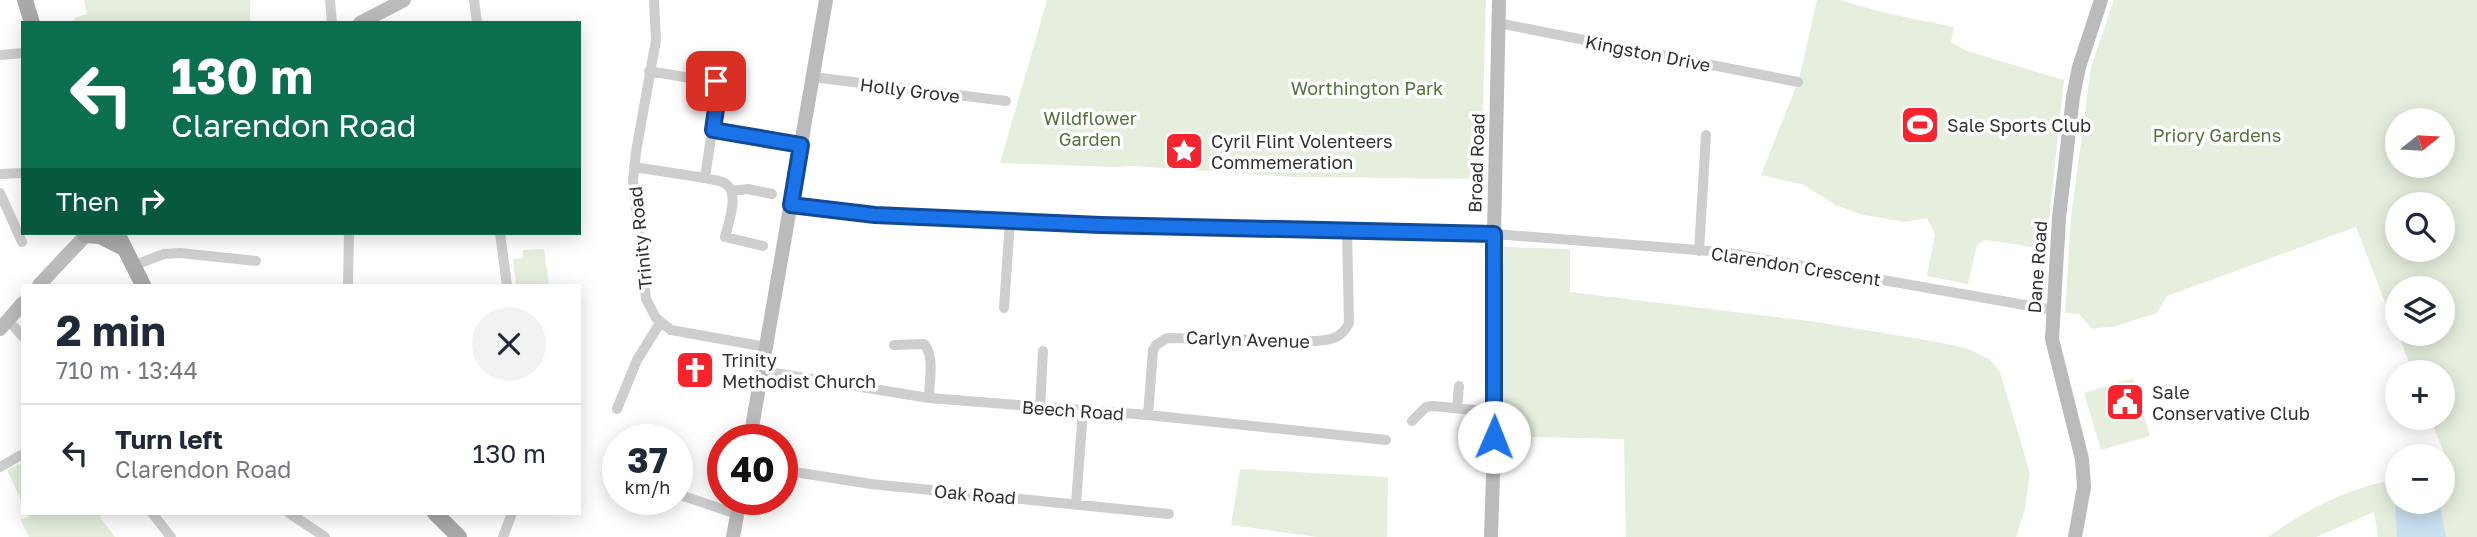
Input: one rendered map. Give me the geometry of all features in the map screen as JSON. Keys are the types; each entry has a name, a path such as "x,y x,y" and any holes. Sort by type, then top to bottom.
{"main road":[{"path":"25,0 31,21"},
{"path":"364,21 404,0"},
{"path":"753,424 826,0"},
{"name":"Broad Road","path":"1491,537 1495,412 1494,234 1499,0"},
{"name":"Dane Road","path":"2075,537 2082,500 2083,473 2077,436 2055,358 2052,339 2053,310 2059,218 2073,97 2079,67 2101,0"},
{"path":"40,284 86,235"},
{"path":"94,235 124,248"},
{"path":"118,235 142,284"},
{"path":"4,324 21,305"},
{"path":"437,515 459,537"},
{"path":"733,537 737,515"}],"street":[{"path":"330,0 331,21"},
{"path":"474,0 477,21"},
{"name":"Trinity Road","path":"654,0 656,40 633,181 646,299 651,312 660,323"},
{"name":"Kingston Drive","path":"1498,23 1798,82"},
{"path":"0,55 21,53"},
{"path":"649,71 719,83 705,178"},
{"name":"Holly Grove","path":"813,77 1006,101"},
{"path":"713,130 801,145"},
{"path":"1699,251 1706,135"},
{"path":"634,167 724,182 732,191 733,201 725,237 763,246"},
{"path":"0,174 21,173"},
{"path":"732,191 748,189 772,194"},
{"path":"0,193 22,242"},
{"name":"Clarendon Crescent","path":"791,205 875,215 1494,234 1739,254 2053,310"},
{"path":"1004,308 1010,220"},
{"name":"Carlyn Avenue","path":"1148,415 1151,368 1156,345 1161,340 1173,336 1316,341 1337,337 1345,331 1349,323 1347,229"},
{"path":"348,284 349,235"},
{"path":"500,235 506,284"},
{"path":"132,266 164,254 180,253 256,261"},
{"path":"617,409 638,360 660,323 685,334 766,347"},
{"path":"4,324 21,336"},
{"path":"894,345 927,346 930,356 929,398"},
{"path":"1041,408 1043,351"},
{"name":"Beech Road","path":"762,372 929,398 1148,415 1386,440"},
{"path":"1457,408 1459,386"},
{"path":"1412,421 1426,407 1495,412"},
{"path":"1076,503 1083,411"},
{"path":"0,467 21,455"},
{"name":"Oak Road","path":"798,473 871,484 1169,514"},
{"path":"154,515 171,537"},
{"path":"292,515 325,537"},
{"path":"503,537 511,515"}],"green space":[{"path":"84,0 250,0 250,21 73,21 76,17 87,14"},
{"name":"Worthington Park","path":"1047,0 1486,0 1481,179 1294,177 1133,166 1000,163"},
{"name":"Sale Sports Club","path":"1817,0 1840,0 1885,13 1954,27 1951,42 1967,51 2064,80 2046,249 1985,240 1977,245 1968,284 1927,276 1935,234 1927,218 1905,222 1863,215 1836,205 1804,185 1761,175 1799,79"},
{"name":"Priory Gardens","path":"2114,0 2477,0 2477,537 2378,537 2374,512 2316,537 2268,537 2330,500 2385,482 2385,514 2455,514 2455,444 2440,444 2435,430 2455,430 2455,360 2408,360 2403,346 2455,346 2455,276 2385,276 2385,302 2356,227 2167,296 2157,313 2116,326 2092,329 2079,314 2065,313 2071,217 2091,67"},
{"path":"1504,247 1570,249 1570,292 1816,322 1938,342 1969,349 1989,359 2000,372 2030,473 2025,509 2016,537 1626,537 1624,439 1497,436"},
{"path":"544,249 549,284 516,284 513,259 523,258 523,250"},
{"path":"2133,378 2150,436 2101,450 2084,393"},
{"path":"21,464 21,500 7,470"},
{"path":"1240,469 1388,477 1387,537 1317,537 1231,525"},
{"path":"28,515 98,515 115,537 29,537 20,519 29,517"}],"water":[{"path":"2395,514 2442,514 2446,537 2397,537"}],"place":[{"name":"Sale Sports Club","path":"1920,125"},
{"name":"Cyril Flint Volenteers Commemeration","path":"1184,151"},
{"name":"Trinity Methodist Church","path":"695,370"},
{"name":"Sale Conservative Club","path":"2125,402"}],"route":[{"path":"716,81 719,87 713,130 801,145 791,205 875,215 1101,225 1494,234 1494,437"}],"park label":[{"name":"Wildflower Garden","path":"1090,128"}]}
